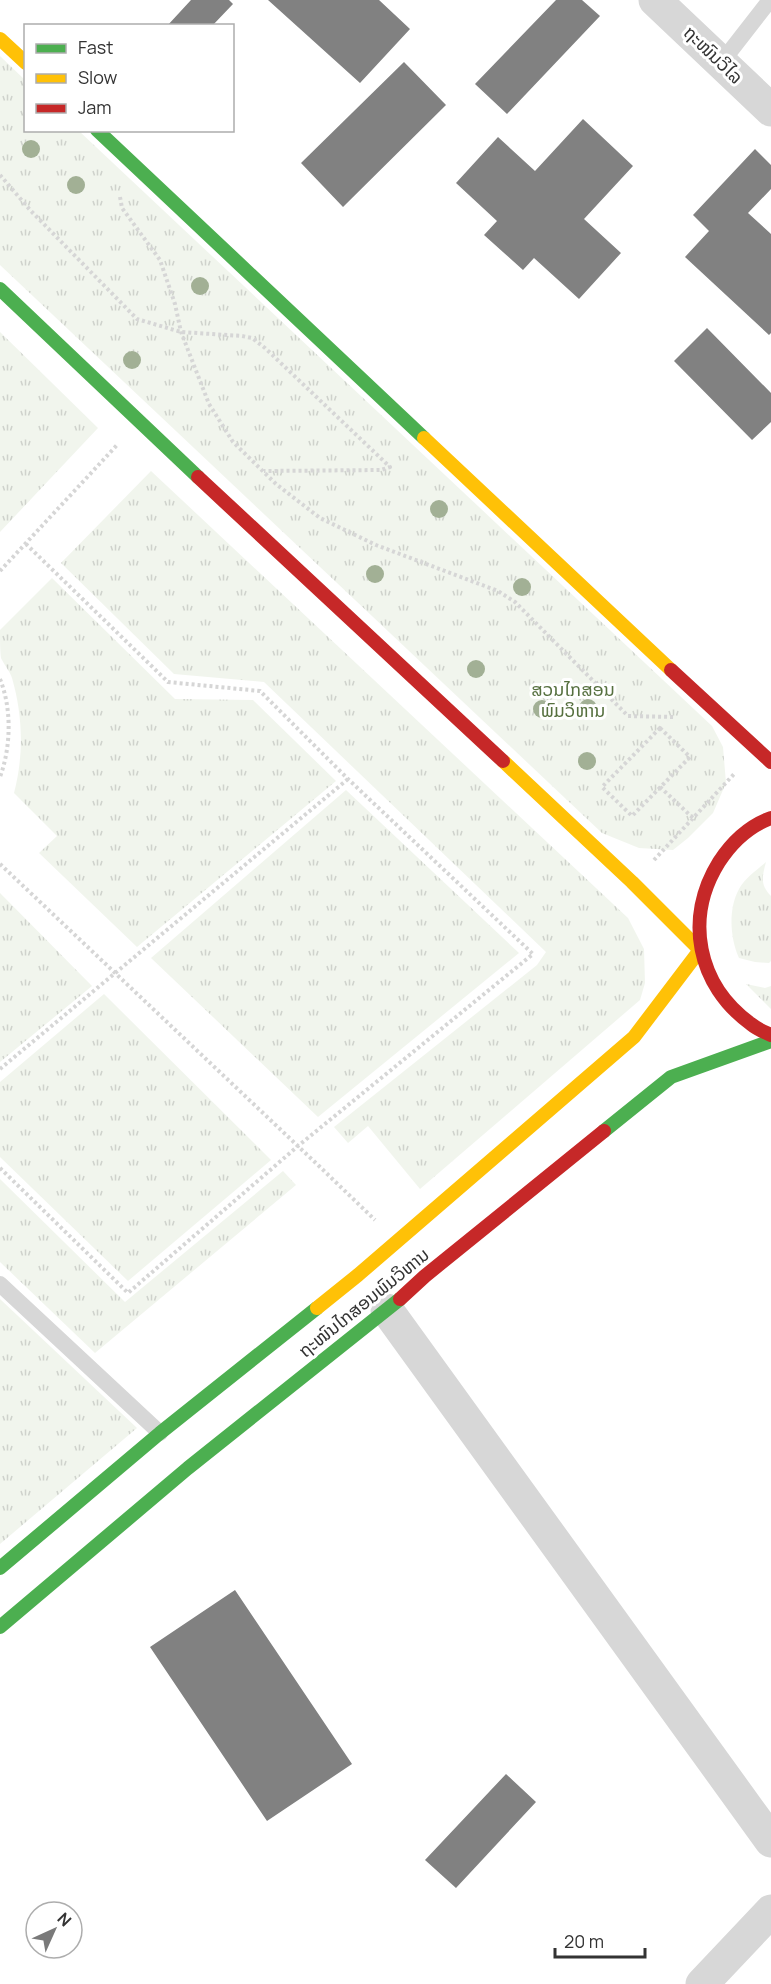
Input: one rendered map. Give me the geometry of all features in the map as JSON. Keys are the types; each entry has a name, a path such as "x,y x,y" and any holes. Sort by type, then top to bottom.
{"main road":[{"path":"0,39 24,61"},
{"path":"99,132 720,717 771,762"},
{"path":"0,289 138,421 632,882 700,950"},
{"path":"771,818 746,831 715,865 705,886 698,931 700,950 711,979 728,1004 751,1025 771,1035"},
{"name":"ຖະໜົນໄກສອນພົມວິຫານ","path":"0,1568 160,1433 358,1275 400,1246 634,1036 700,950"},
{"name":"ຖະໜົນໄກສອນພົມວິຫານ","path":"0,1627 188,1468 387,1310 422,1272 671,1077 771,1041"}],"street":[{"name":"ຖະໜົນວິໄລ","path":"655,0 771,110"},
{"path":"387,1310 771,1841"},
{"path":"702,1984 771,1911"}],"lane":[{"path":"721,63 770,0"},
{"path":"0,1284 160,1433"}],"path":[{"path":"0,175 55,236 137,319 181,332 242,336 252,339 274,356 390,467 381,470 264,471"},
{"path":"119,188 122,208 160,260 175,304 181,332 209,404 233,442 264,471 320,518 376,545 498,591 516,602 628,716 720,717"},
{"path":"0,571 138,421"},
{"path":"0,1168 128,1293 298,1146 533,954 348,779 260,691 168,682 26,544"},
{"path":"0,679 9,722 6,762 0,777"},
{"path":"660,728 690,757 660,787 632,816 602,787 660,728"},
{"path":"632,882 756,750"},
{"path":"0,1069 348,779"},
{"path":"660,787 693,818"},
{"path":"0,864 298,1146 400,1246"}],"green space":[{"name":"ສວນໄກສອນ ພົມວິຫານ","path":"0,56 24,79 24,132 80,132 712,726 723,747 726,783 713,813 673,850 639,848 602,833 0,265"},
{"path":"0,332 98,428 0,532"},
{"path":"151,471 628,918 644,949 645,983 640,1000 420,1189 368,1126 348,1143 334,1127 537,965 546,952 264,682 174,674 61,563"},
{"path":"52,578 175,699 253,700 336,781 137,947 39,853 57,836 14,793 21,750 20,721 12,678 1,658 0,630"},
{"path":"346,790 519,953 318,1117 151,958"},
{"path":"766,862 763,880 771,896 771,961 769,963 739,958 732,924 733,905 739,889"},
{"path":"0,893 92,986 0,1062"},
{"path":"746,984 765,988 771,986 771,1009"},
{"path":"104,994 271,1160 128,1281 0,1157 0,1082"},
{"path":"283,1171 296,1185 95,1353 0,1262 0,1179 125,1302"},
{"path":"0,1299 137,1428 0,1544"}],"building":[{"path":"191,0 229,0 233,4 214,24 169,24"},
{"path":"268,0 379,0 410,29 360,83"},
{"path":"556,0 582,0 600,16 507,114 475,84"},
{"path":"404,62 446,105 343,207 301,163"},
{"path":"583,119 633,166 584,219 621,253 579,299 534,258 523,270 484,235 497,221 456,183 498,137 535,171"},
{"path":"755,149 771,165 771,189 748,213 771,234 771,333 769,335 685,257 709,231 693,215"},
{"path":"707,328 771,393 771,422 752,440 674,361"},
{"path":"235,1590 352,1764 267,1821 150,1647"},
{"path":"506,1774 536,1802 456,1888 425,1860"}],"traffic: fast":[{"path":"99,132 424,438"},
{"path":"0,289 198,477"},
{"path":"604,1131 671,1077 771,1041"},
{"path":"0,1627 188,1468 400,1299"},
{"path":"0,1568 160,1433 317,1308"}],"traffic: slow":[{"path":"0,39 24,61"},
{"path":"424,438 671,670"},
{"path":"503,761 632,882 700,950"},
{"path":"317,1308 634,1037 700,950"}],"traffic: jam":[{"path":"198,477 503,761"},
{"path":"671,670 771,762"},
{"path":"771,818 755,825 730,848 719,862 708,883 702,905 700,928 702,949 708,970 718,990 751,1024 771,1035"},
{"path":"400,1299 425,1276 604,1131"}]}
